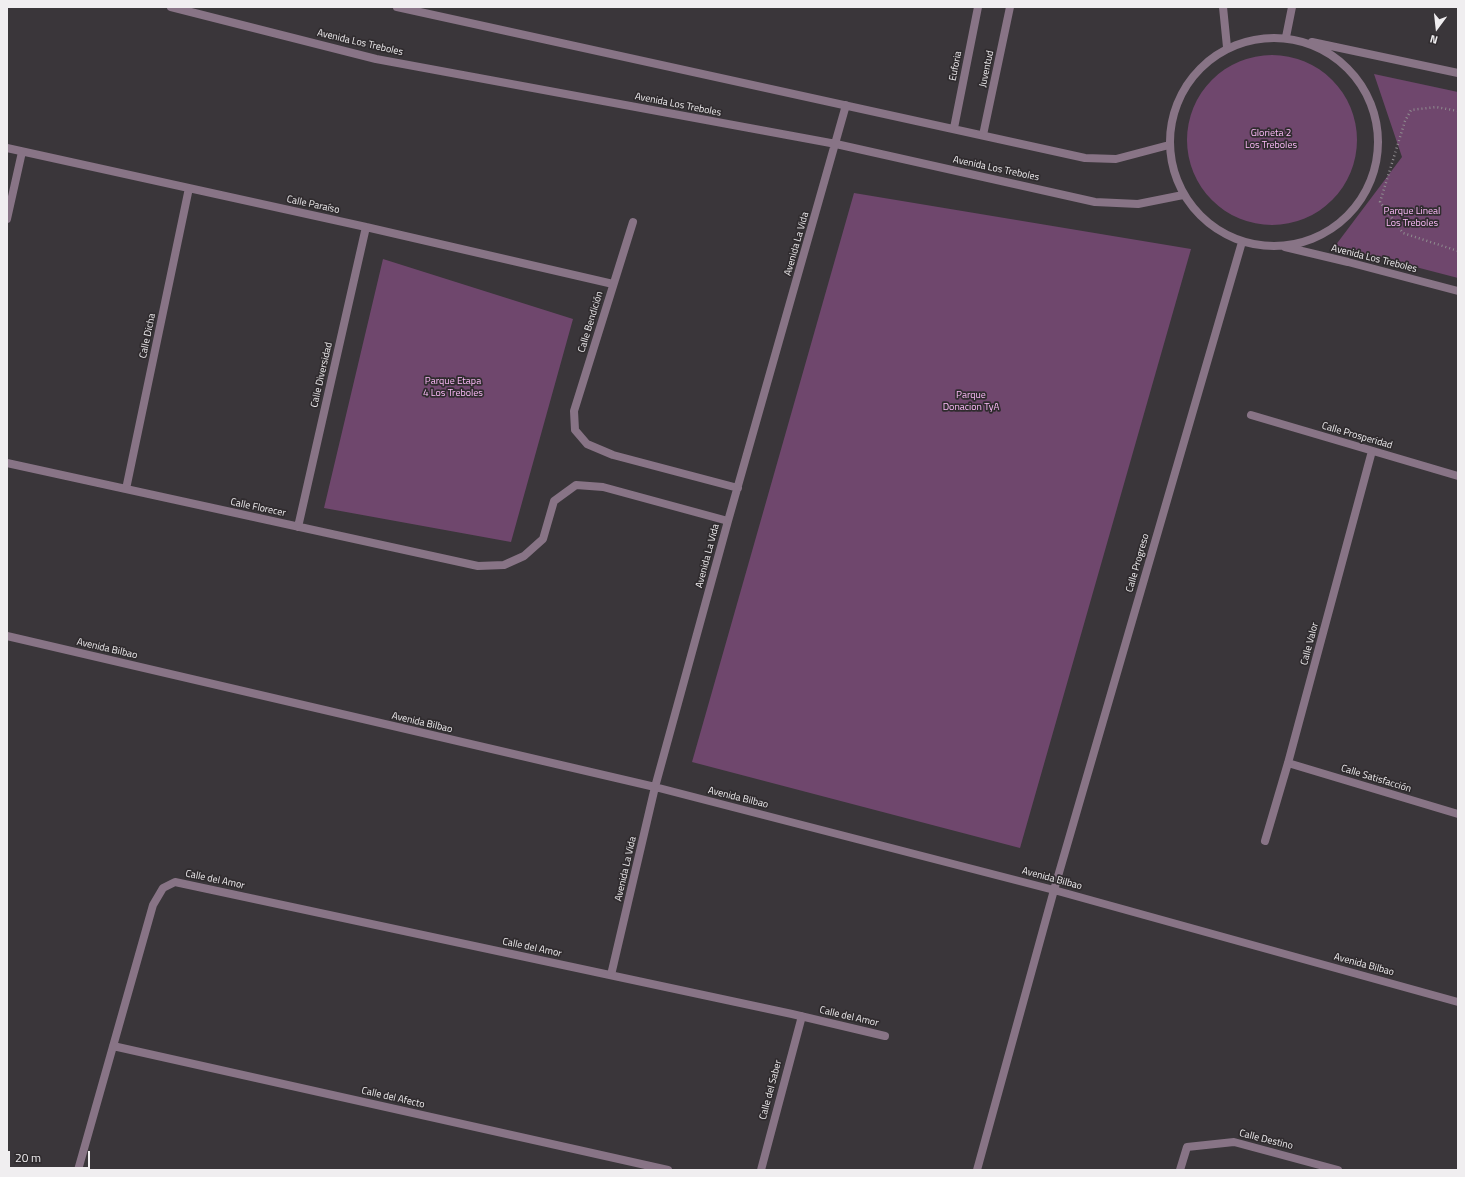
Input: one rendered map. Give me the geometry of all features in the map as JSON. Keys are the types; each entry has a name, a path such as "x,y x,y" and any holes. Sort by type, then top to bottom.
{"street":[{"name":"Avenida Los Treboles","path":"171,7 376,59 836,144 1095,202 1138,204 1183,195"},
{"path":"397,7 954,128 1085,158 1116,159 1169,145"},
{"name":"Euforia","path":"954,128 978,7"},
{"name":"Juventud","path":"983,135 1010,7"},
{"path":"1223,7 1227,47"},
{"path":"1286,37 1292,7"},
{"path":"1301,40 1344,63 1349,68 1373,103 1380,150 1365,197 1331,231 1284,247 1263,247 1242,242 1208,224 1183,195 1169,145 1172,115 1184,87 1203,64 1227,47 1256,38 1286,37 1301,40 1458,73"},
{"name":"Avenida La Vida","path":"611,975 655,787 728,521 846,105"},
{"name":"Calle Paraíso","path":"7,148 366,227 613,284"},
{"path":"7,220 22,152"},
{"name":"Calle Dicha","path":"126,489 189,188"},
{"name":"Calle Bendición","path":"633,222 574,411 575,430 587,444 614,455 738,488"},
{"name":"Calle Diversidad","path":"298,527 366,227"},
{"name":"Calle Progreso","path":"977,1170 1054,890 1242,242"},
{"name":"Avenida Los Treboles","path":"1284,247 1458,291"},
{"name":"Calle Prosperidad","path":"1251,416 1458,476"},
{"name":"Calle Valor","path":"1265,841 1288,763 1372,451"},
{"name":"Calle Florecer","path":"7,463 478,566 504,565 524,556 543,539 554,501 576,486 603,487 728,521"},
{"name":"Avenida Bilbao","path":"7,636 655,787 1054,890 1458,1002"},
{"name":"Calle Satisfacción","path":"1288,763 1457,812"},
{"name":"Calle del Amor","path":"113,1046 153,905 163,888 175,882 802,1016 885,1036"},
{"name":"Calle del Saber","path":"761,1170 802,1016"},
{"path":"78,1170 113,1046"},
{"name":"Calle del Afecto","path":"113,1046 668,1170"},
{"name":"Calle Destino","path":"1180,1170 1187,1147 1234,1142 1338,1170"}],"path":[{"path":"1458,111 1436,107 1411,110 1404,121 1380,202 1403,233 1458,251"}],"green space":[{"name":"Glorieta 2 Los Treboles","path":"1272,55 1297,59 1312,65 1326,74 1338,86 1347,100 1353,115 1357,140 1353,165 1347,180 1338,194 1326,206 1312,215 1297,221 1272,225 1247,221 1232,215 1218,206 1206,194 1197,180 1191,165 1187,140 1191,115 1197,100 1206,86 1218,74 1232,65 1247,59"},
{"name":"Parque Lineal Los Treboles","path":"1374,74 1458,92 1458,278 1335,246 1402,157"},
{"name":"Parque Donacion TyA","path":"854,193 1191,249 1020,848 692,762"},
{"name":"Parque Etapa 4 Los Treboles","path":"383,259 573,319 511,542 324,508"}]}
